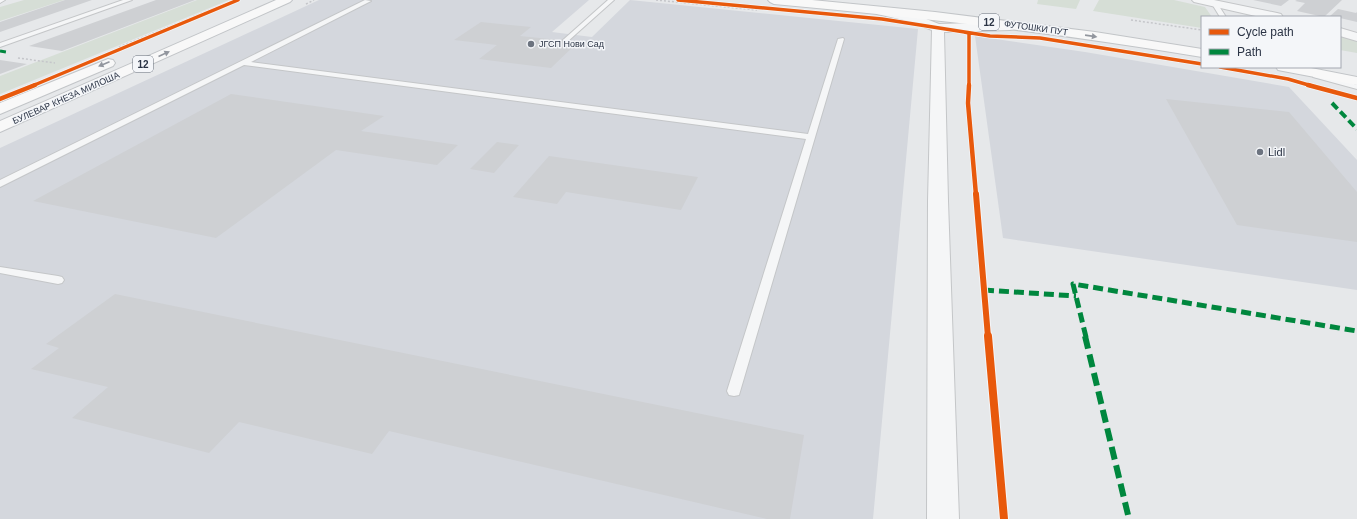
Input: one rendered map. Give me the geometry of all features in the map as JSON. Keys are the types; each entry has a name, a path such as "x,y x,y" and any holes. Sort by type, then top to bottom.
{"main road":[{"name":"БУЛЕВАР КНЕЗА МИЛОША","path":"0,109 256,0"},
{"name":"БУЛЕВАР КНЕЗА МИЛОША","path":"0,127 286,0"},
{"name":"ФУТОШКИ ПУТ","path":"774,0 994,12 1201,43"},
{"name":"ФУТОШКИ ПУТ","path":"874,5 1201,53"},
{"path":"1288,68 1357,82"},
{"path":"1341,68 1357,71"}],"street":[{"path":"1198,0 1272,16"},
{"path":"874,5 938,28 1022,26"},
{"path":"938,28 938,201 942,519"}],"lane":[{"path":"0,45 129,0"},
{"path":"565,41 611,0"},
{"path":"0,184 368,1"},
{"path":"1215,4 1221,16"},
{"path":"734,391 842,39"},
{"path":"244,63 812,137"},
{"path":"1298,70 1357,87"},
{"path":"0,270 58,280"}],"path":[{"path":"678,0 764,8"},
{"path":"116,51 231,3"},
{"path":"15,58 58,64"}],"shaded area":[{"path":"24,0 64,0 0,21 0,7"},
{"path":"197,0 229,0 0,94 0,76"},
{"path":"319,0 589,0 552,32 592,37 630,0 918,29 873,519 0,519 0,148"},
{"path":"1038,0 1080,0 1076,9 1037,4"},
{"path":"1099,0 1174,0 1205,7 1211,16 1201,16 1201,28 1093,11"},
{"path":"975,36 1085,52 1289,87 1357,160 1357,290 1003,238"},
{"path":"1341,36 1357,41 1357,53 1341,50"}],"building":[{"path":"65,0 92,0 0,32 0,22"},
{"path":"156,0 195,0 62,51 29,46"},
{"path":"1253,0 1289,0 1281,6"},
{"path":"1342,0 1325,16 1297,11 1305,3 1295,1"},
{"path":"1338,9 1357,12 1357,22 1341,18 1341,16 1330,16"},
{"name":"ЈГСП Нови Сад","path":"481,22 531,27 520,36 578,42 551,68 479,59 497,45 454,40"},
{"path":"0,60 27,64 0,74"},
{"path":"231,94 384,116 361,131 458,145 437,165 336,150 216,238 33,201"},
{"name":"Lidl","path":"1166,99 1289,112 1357,192 1357,242 1237,225"},
{"path":"497,142 519,145 494,173 470,169"},
{"path":"549,156 698,177 681,210 566,192 557,204 513,197"},
{"path":"115,294 804,435 790,519 767,519 389,431 372,454 239,422 209,453 72,418 108,387 31,369 59,348 46,344"}],"marked path":[{"path":"0,51 6,52"},
{"path":"1332,103 1357,129"},
{"path":"1129,519 1073,284 1357,331"},
{"path":"984,290 1076,296"}],"cycle path":[{"path":"0,99 238,0"},
{"path":"678,0 882,19 990,36 1040,38 1201,64"},
{"path":"964,32 969,33 968,103 1004,519"},
{"path":"1226,68 1288,79 1357,98"}],"place":[{"name":"ЈГСП Нови Сад","path":"531,44"},
{"name":"Lidl","path":"1260,152"}]}
